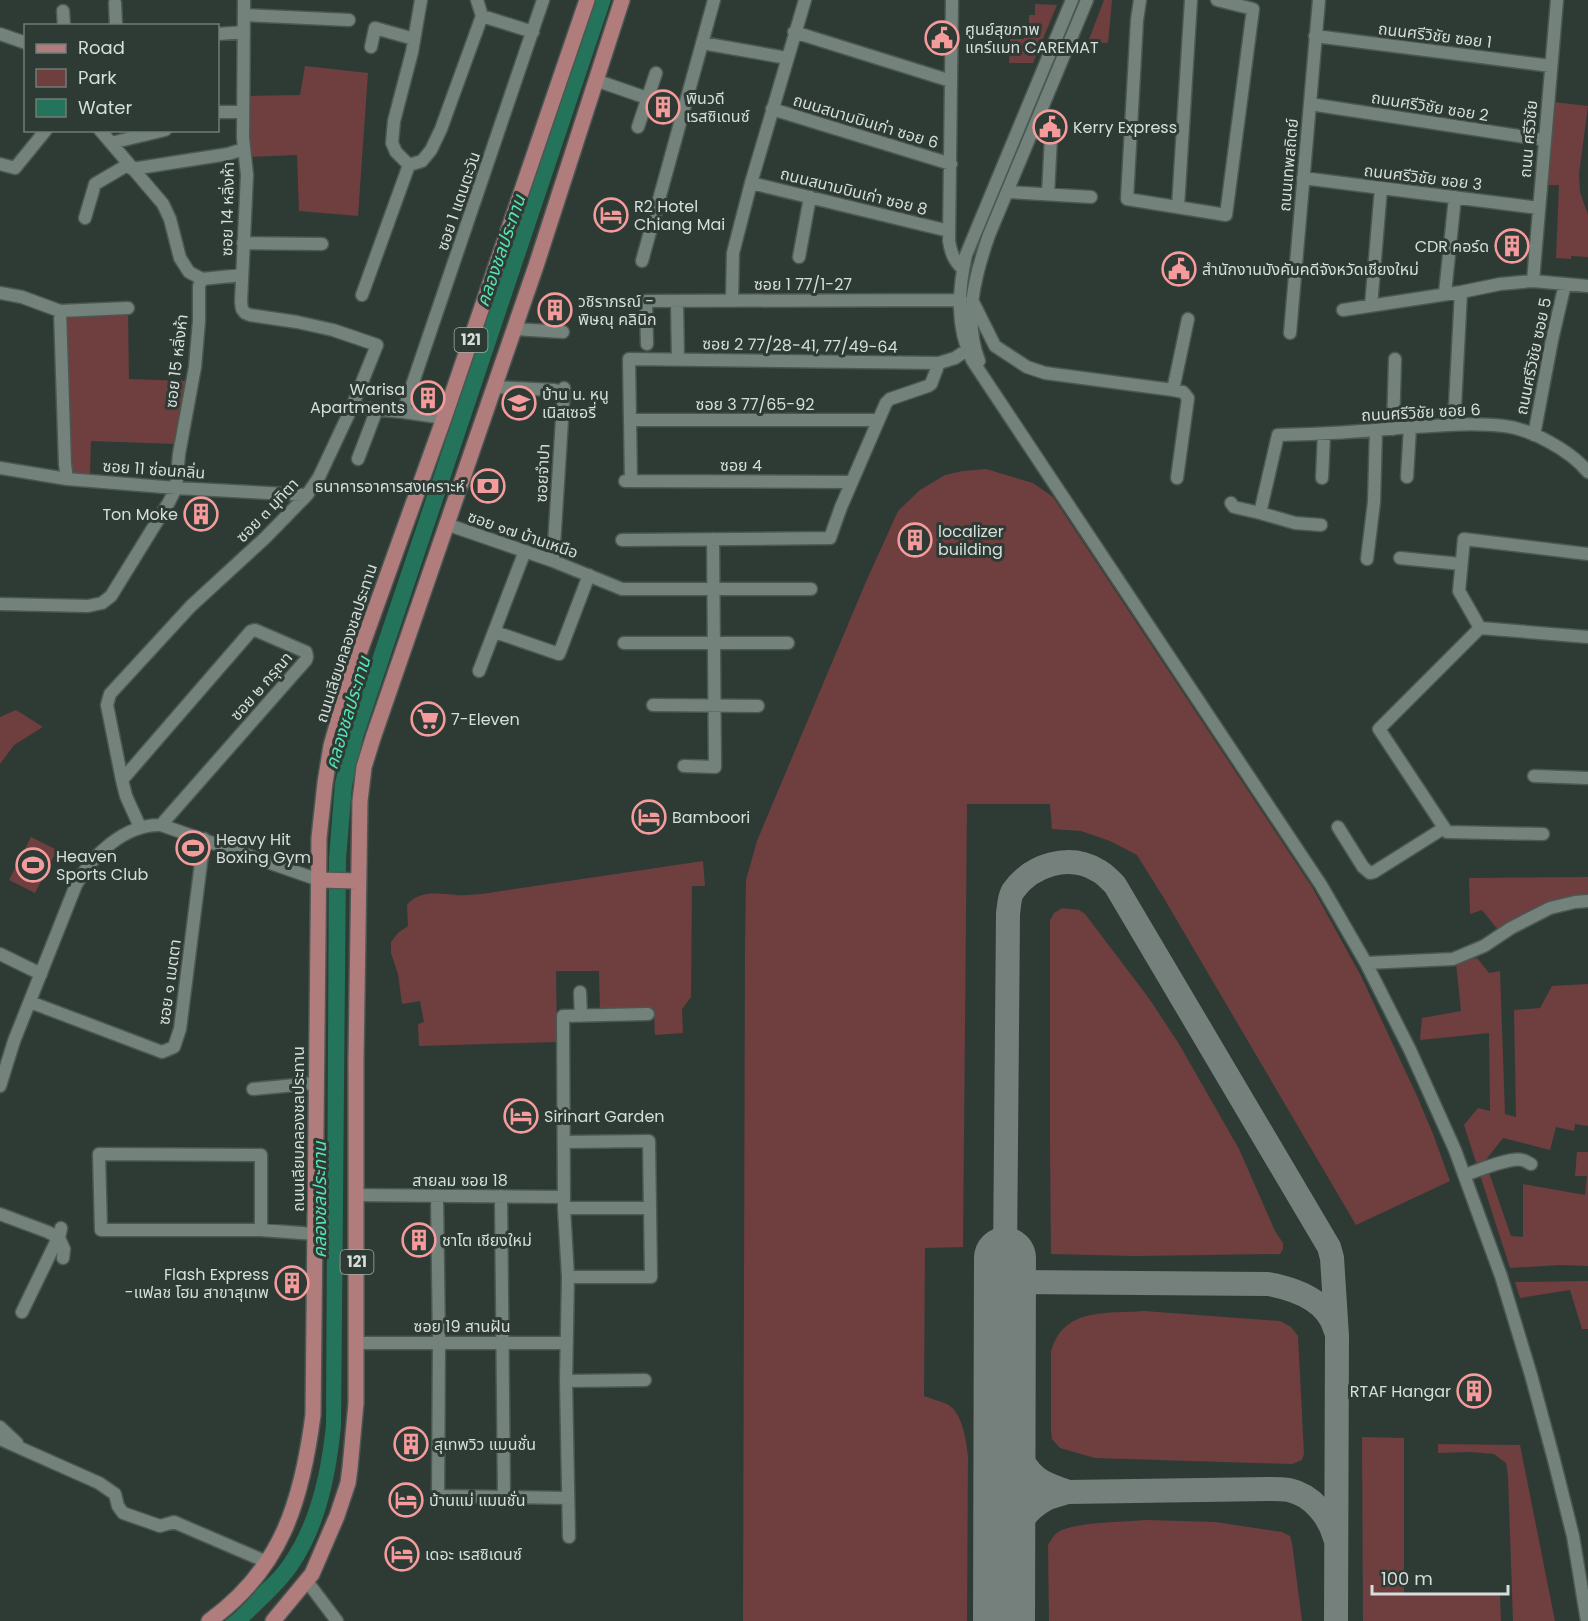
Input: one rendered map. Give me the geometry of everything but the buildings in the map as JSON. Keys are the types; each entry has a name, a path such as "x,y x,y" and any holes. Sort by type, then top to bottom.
{"main road":[{"name":"ถนนเลียบคลองชลประทาน","path":"209,1621 248,1587 274,1550 295,1507 310,1444 314,1415 316,1083 322,880 319,838 331,746 354,668 444,418 587,0"},
{"name":"121","path":"273,1621 312,1574 337,1516 348,1483 356,1403 357,1342 353,881 364,767 536,266 622,0"},
{"path":"322,880 353,881"}],"street":[{"name":"ซอย 14 หลิ่งห้า","path":"242,275 247,176 243,112 244,0"},
{"path":"409,165 396,152 392,143 394,121 421,0"},
{"path":"409,165 422,161 431,150 441,129 482,16 477,0"},
{"name":"ซอย 1 แดนตะวัน","path":"403,412 543,0"},
{"path":"642,261 714,0"},
{"path":"732,300 733,253 772,109 805,0"},
{"path":"952,0 949,231 952,255 962,272 975,351 990,387"},
{"path":"1062,24 1063,0"},
{"path":"962,272 972,241 1072,0"},
{"path":"1087,0 989,235 976,278 966,300 961,331 972,360 1036,459 1321,885 1366,963 1410,1050 1455,1150 1501,1276 1531,1375 1573,1536 1587,1621"},
{"path":"1140,0 1127,199 1226,214 1253,9 1242,3 1217,0"},
{"path":"1178,207 1191,0"},
{"name":"ถนนเทพสถิตย์","path":"1290,333 1319,0"},
{"name":"ถนน ศรีวิชัย","path":"1533,281 1557,0"},
{"path":"115,3 116,24"},
{"path":"63,11 64,24"},
{"path":"244,15 349,20"},
{"path":"482,16 533,32"},
{"path":"371,47 375,28 414,39"},
{"path":"219,34 243,32"},
{"path":"795,32 951,81"},
{"path":"0,34 24,42"},
{"name":"ถนนศรีวิชัย ซอย 1","path":"1315,36 1551,66"},
{"path":"702,43 787,58"},
{"path":"638,128 656,73"},
{"path":"595,80 647,98"},
{"name":"ถนนศรีวิชัย ซอย 2","path":"1310,104 1545,140"},
{"name":"ถนนสนามบินเก่า ซอย 6","path":"772,109 951,164"},
{"path":"219,112 243,112"},
{"path":"1038,118 1051,137 1048,194"},
{"path":"0,164 15,168 44,132"},
{"path":"102,132 163,204 170,219 180,258 189,272 202,279 242,275"},
{"path":"111,143 157,132"},
{"path":"85,218 95,184 130,166 228,154 244,149"},
{"path":"362,295 409,165"},
{"name":"ถนนศรีวิชัย ซอย 3","path":"1303,178 1539,208"},
{"name":"ถนนสนามบินเก่า ซอย 8","path":"751,183 949,231"},
{"path":"1371,306 1381,188"},
{"path":"1008,192 1091,197"},
{"path":"799,257 810,197"},
{"path":"1445,293 1455,197"},
{"path":"243,243 321,244"},
{"path":"962,272 976,278"},
{"name":"ซอย ๓ มุทิตา","path":"140,827 126,796 122,780 107,705 110,694 191,606 265,538 307,495 319,477 352,407 376,345 333,330 297,321 245,314 242,309 242,275"},
{"name":"ซอย 15 หลิ่งห้า","path":"176,488 179,454 195,367 199,286 202,279"},
{"path":"1343,310 1500,284 1533,281 1588,286"},
{"name":"ถนนศรีวิชัย ซอย 5","path":"1534,435 1565,284"},
{"path":"1454,424 1461,292"},
{"path":"0,293 21,297 60,311 128,308"},
{"path":"966,300 995,346 1027,367 1045,374 1183,392 1188,398 1177,478"},
{"name":"ซอย 1 77/1-27","path":"647,344 646,301 966,300"},
{"path":"677,301 678,360"},
{"path":"60,311 68,479"},
{"path":"1173,390 1188,319"},
{"path":"514,329 563,332"},
{"name":"ซอย 2 77/28-41, 77/49-64","path":"631,420 629,359 939,363 967,350"},
{"path":"1393,429 1395,359"},
{"path":"622,540 830,538 851,482 886,403 890,399 931,384 939,363"},
{"name":"ซอยจำปา","path":"494,387 559,389 554,561"},
{"path":"352,407 444,418"},
{"path":"358,459 377,410"},
{"name":"ซอย 3 77/65-92","path":"631,420 878,420"},
{"name":"ซอย 4","path":"631,420 628,481 851,482"},
{"name":"ถนนศรีวิชัย ซอย 6","path":"1260,513 1278,435 1324,434 1454,424 1505,426 1534,435 1562,450 1588,472"},
{"path":"1407,477 1410,428"},
{"path":"1366,560 1374,502 1376,430"},
{"path":"1322,478 1324,434"},
{"name":"ซอย 11 ซ่อนกลิ่น","path":"0,468 68,479 307,495"},
{"path":"0,604 88,606 102,603 111,596 164,512 176,488"},
{"path":"1231,503 1234,507 1295,523 1321,525"},
{"name":"ซอย ๑๗ บ้านเหนือ","path":"446,524 525,550 622,589 811,589"},
{"path":"684,766 715,767 713,539"},
{"path":"1480,628 1459,591 1464,539 1588,554"},
{"path":"479,671 525,550"},
{"path":"1400,558 1461,564"},
{"path":"495,632 559,654 589,575"},
{"path":"1543,834 1447,832 1379,729 1480,628 1588,637"},
{"name":"ซอย ๒ กรุณา","path":"122,780 251,631 255,630 306,652 306,660 161,825"},
{"path":"624,643 788,643"},
{"path":"653,705 758,706"},
{"path":"1534,776 1588,778"},
{"path":"0,1086 14,1041 82,873 91,862 129,831 140,827 161,825 322,880"},
{"path":"1338,827 1363,867 1370,873 1444,828"},
{"name":"ซอย ๑ เมตตา","path":"30,1002 162,1052 174,1047 180,1029 204,839"},
{"path":"1366,963 1453,960 1484,946 1518,924 1551,908 1588,901"},
{"path":"0,954 41,974"},
{"path":"580,993 581,1016"},
{"path":"569,1537 566,1381 568,1277 564,1202 563,1016 648,1014"},
{"path":"253,1089 316,1083"},
{"path":"564,1142 649,1140 651,1277 568,1277"},
{"path":"261,1230 261,1155 99,1154 101,1230 261,1230 315,1234"},
{"path":"1465,1175 1503,1162 1522,1160 1531,1164"},
{"name":"สายลม ซอย 18","path":"357,1196 501,1196 649,1208"},
{"path":"436,1196 439,1342 438,1496 568,1498"},
{"path":"501,1196 504,1496"},
{"path":"0,1214 60,1233"},
{"path":"60,1233 64,1249 63,1258"},
{"path":"22,1312 60,1233"},
{"name":"ซอย 19 สานฝัน","path":"357,1342 567,1343"},
{"path":"566,1381 645,1380"},
{"path":"0,1427 25,1450"},
{"path":"0,1439 107,1488 115,1494 118,1506 123,1513 160,1526 174,1522 267,1562"},
{"path":"306,1580 337,1621"}],"green space":[{"path":"1080,0 1083,0 1038,108 1034,108"},
{"path":"1104,0 1112,0 1108,43 1088,42"},
{"path":"1035,4 1057,5 1033,63 1009,63 1010,39 1024,39 1024,29 1029,29 1029,15 1035,15"},
{"path":"305,66 368,73 358,216 299,211 297,155 248,157 247,96 300,95"},
{"path":"1553,102 1588,106 1579,174 1580,192 1588,215 1588,257 1556,258 1559,185 1547,185"},
{"path":"128,312 129,379 188,381 175,444 91,441 90,475 71,475 64,315"},
{"path":"986,469 1033,483 1053,497 1312,887 1361,976 1417,1096 1450,1181 1356,1225 1137,855 1110,841 1081,831 1052,829 1050,804 967,804 963,1247 925,1248 924,1396 952,1408 960,1420 965,1435 968,1456 967,1621 743,1621 746,880 757,841 898,511 920,490 945,475"},
{"path":"16,710 43,727 14,745 0,764 0,717"},
{"name":"Heaven Sports Club","path":"31,837 57,850 35,893 9,880"},
{"path":"703,861 705,886 692,886 691,997 682,1009 683,1033 655,1035 654,1011 600,1012 599,971 556,971 557,1042 419,1046 418,1024 424,1022 420,1001 402,1004 398,974 391,953 391,942 408,926 407,905 412,900 430,894 482,894"},
{"path":"1588,877 1588,898 1499,931 1482,910 1470,914 1469,878"},
{"path":"1062,908 1079,910 1085,914 1148,997 1179,1044 1239,1149 1275,1231 1283,1243 1280,1254 1135,1256 1051,1254 1050,920 1054,913"},
{"path":"1477,958 1489,973 1500,971 1505,1114 1516,1117 1514,1010 1540,1008 1552,986 1588,984 1588,1126 1575,1124 1574,1131 1556,1127 1550,1150 1503,1138 1485,1161 1511,1236 1523,1237 1523,1184 1585,1195 1587,1176 1575,1176 1577,1152 1588,1152 1588,1266 1510,1268 1464,1125 1478,1108 1490,1111 1489,1033 1420,1040 1422,1018 1461,1011 1456,963"},
{"path":"1588,1281 1588,1329 1582,1329 1570,1290 1520,1298 1515,1282"},
{"path":"1144,1311 1280,1321 1291,1327 1298,1336 1304,1454 1302,1460 1292,1464 1095,1458 1060,1448 1052,1439 1051,1431 1051,1352 1057,1337 1065,1327 1088,1316 1101,1313"},
{"path":"1362,1437 1404,1438 1404,1593 1500,1595 1501,1621 1363,1621"},
{"path":"1438,1444 1520,1445 1555,1621 1513,1621 1506,1463 1494,1454 1438,1453"},
{"path":"1146,1520 1215,1522 1282,1532 1290,1536 1302,1621 1049,1621 1048,1545 1054,1535 1078,1526"}],"water":[{"path":"594,0 611,0 363,738 352,786 346,859 341,1426 333,1482 315,1537 292,1577 249,1621 225,1621 276,1571 293,1546 308,1513 318,1478 324,1443 326,1425 329,858 335,783 347,733"}],"taxiway":[{"path":"1005,1258 1009,902 1013,891 1030,874 1051,864 1075,862 1100,871 1115,885 1329,1247 1332,1258 1337,1336 1336,1621"},
{"path":"1005,1282 1268,1284 1289,1289 1317,1303 1325,1310 1335,1329"},
{"path":"1005,1411 1016,1447 1025,1465 1044,1483 1068,1492"},
{"path":"1004,1574 1012,1541 1027,1514 1046,1499 1068,1492 1289,1490 1305,1497 1324,1514 1335,1538"}],"runway":[{"path":"1004,1621 1005,1258"}],"place":[{"name":"ศูนย์สุขภาพ แคร์แมท CAREMAT","path":"942,38"},
{"name":"พินวดี เรสซิเดนซ์","path":"663,107"},
{"name":"Kerry Express","path":"1050,127"},
{"name":"R2 Hotel Chiang Mai","path":"611,215"},
{"name":"CDR คอร์ด","path":"1512,246"},
{"name":"สำนักงานบังคับคดีจังหวัดเชียงใหม่","path":"1179,269"},
{"name":"วชิราภรณ์ - พิษณุ คลินิก","path":"555,310"},
{"name":"Warisa Apartments","path":"428,398"},
{"name":"บ้าน น. หนู เนิสเซอรี่","path":"519,403"},
{"name":"ธนาคารอาคารสงเคราะห์","path":"488,486"},
{"name":"Ton Moke","path":"201,514"},
{"name":"localizer building","path":"915,540"},
{"name":"7-Eleven","path":"428,719"},
{"name":"Bamboori","path":"649,817"},
{"name":"Heavy Hit Boxing Gym","path":"193,848"},
{"name":"Heaven Sports Club","path":"33,865"},
{"name":"Sirinart Garden","path":"521,1116"},
{"name":"ชาโต เชียงใหม่","path":"419,1240"},
{"name":"Flash Express -แฟลช โฮม สาขาสุเทพ","path":"292,1283"},
{"name":"RTAF Hangar","path":"1474,1391"},
{"name":"สุเทพวิว แมนชั่น","path":"411,1444"},
{"name":"บ้านแม่ แมนชั่น","path":"406,1500"},
{"name":"เดอะ เรสซิเดนซ์","path":"402,1554"}],"water label":[{"name":"คลองชลประทาน","path":"501,251"},
{"name":"คลองชลประทาน","path":"348,713"},
{"name":"คลองชลประทาน","path":"320,1200"}]}
